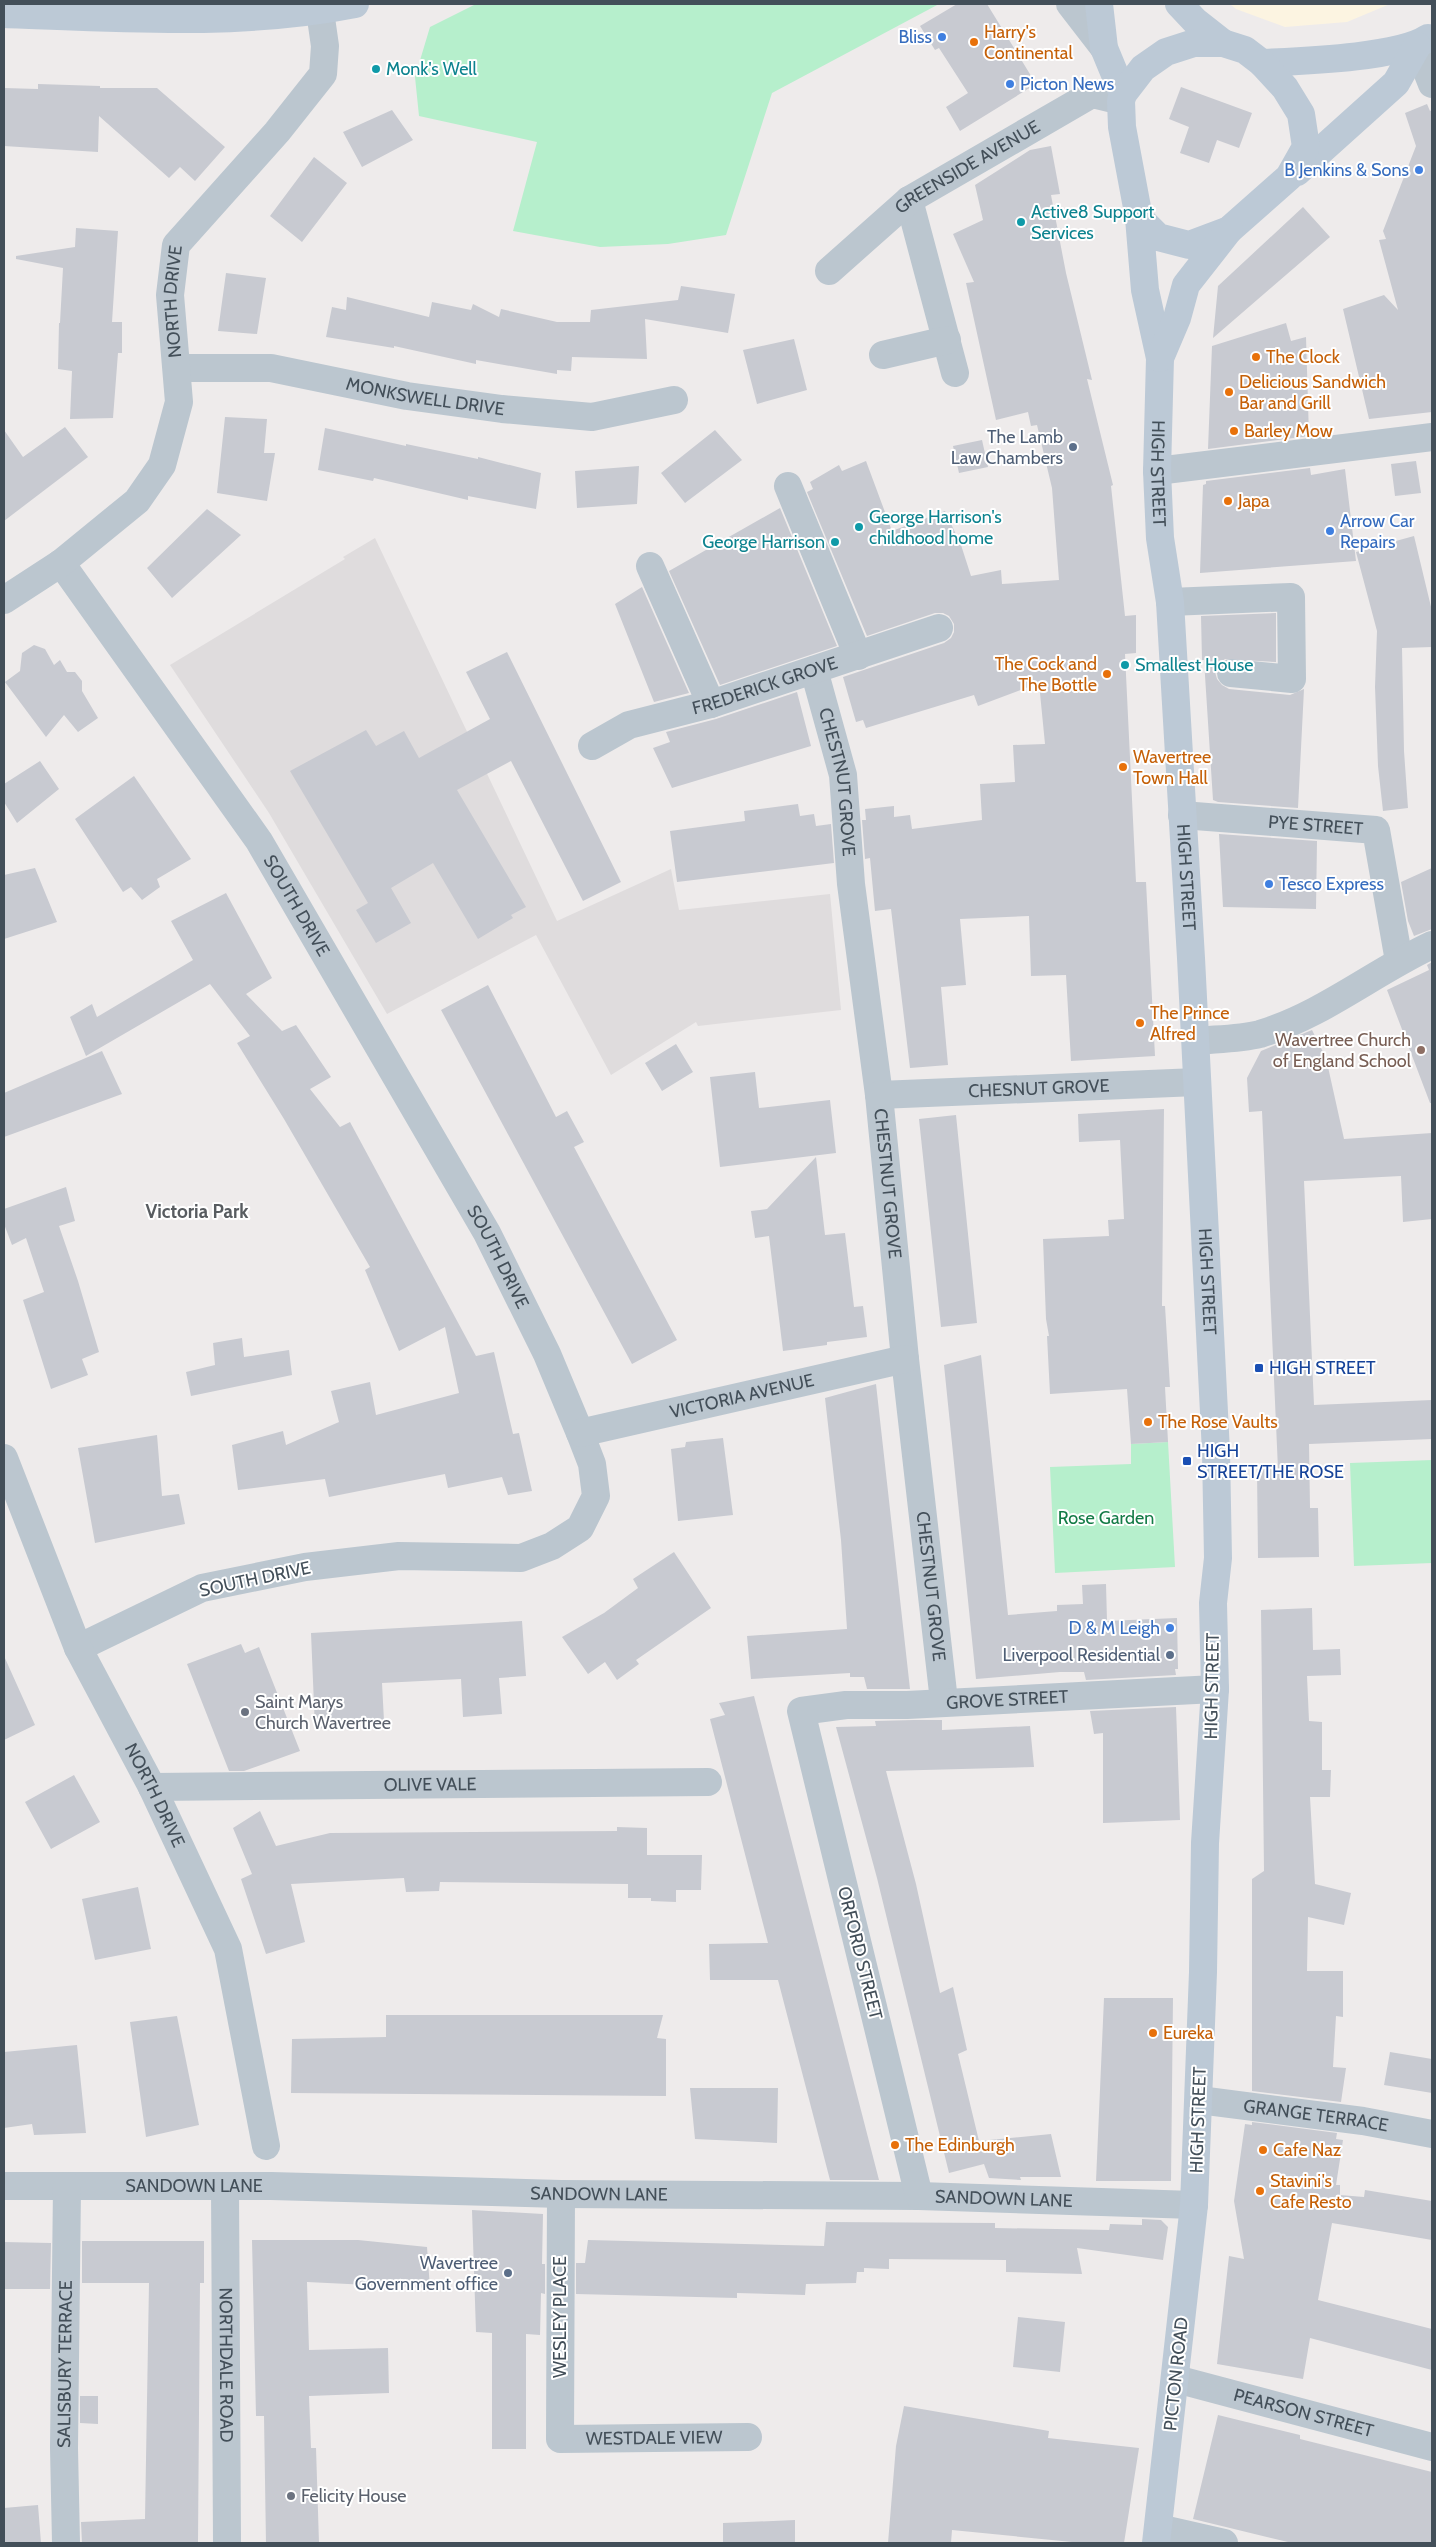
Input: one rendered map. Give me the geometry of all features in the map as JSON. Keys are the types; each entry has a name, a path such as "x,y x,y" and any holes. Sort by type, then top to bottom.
{"main road":[{"path":"4,14 213,20 355,4"},
{"path":"1099,4 1104,48 1122,98"},
{"path":"1179,4 1195,21 1223,42 1245,50 1262,63 1285,88 1301,114 1306,147 1289,177"},
{"path":"1262,63 1333,58 1425,41"},
{"path":"1139,218 1158,237 1190,244 1229,230 1289,177 1311,161 1396,83 1425,41"},
{"path":"1122,98 1143,68 1166,52 1194,43 1223,42"},
{"name":"HIGH STREET","path":"1122,98 1122,127 1139,218 1145,290 1160,358 1157,471 1160,538 1170,602 1196,1041 1216,1452 1218,1558 1213,1603 1215,1689 1205,1843 1199,2100 1194,2205"},
{"name":"HIGH STREET","path":"1160,358 1177,318 1186,285 1229,230"},
{"name":"PICTON ROAD","path":"1157,2536 1176,2380 1194,2205"}],"street":[{"path":"1070,4 1104,48"},
{"name":"NORTH DRIVE","path":"4,600 61,563 136,501 162,465 179,402 170,295 176,245 277,132 323,74 325,8"},
{"path":"1425,41 1432,84"},
{"name":"GREENSIDE AVENUE","path":"829,271 909,200 1092,94 1122,98"},
{"path":"909,200 955,372"},
{"path":"883,355 946,340"},
{"name":"MONKSWELL DRIVE","path":"177,368 271,368 406,396 502,409 592,416 674,400"},
{"path":"1157,471 1432,437"},
{"path":"788,486 858,656"},
{"name":"SOUTH DRIVE","path":"61,563 266,854 487,1234 547,1354 580,1433 592,1464 596,1496 580,1528 552,1546 521,1558 399,1556 305,1567 202,1588 78,1648"},
{"path":"650,566 711,704"},
{"path":"1170,602 1292,597 1292,680 1230,673"},
{"name":"FREDERICK GROVE","path":"592,746 629,725 711,704 939,628"},
{"name":"CHESTNUT GROVE","path":"814,670 842,775 852,884 879,1094 905,1359 944,1701"},
{"name":"PYE STREET","path":"1182,815 1376,830 1399,961"},
{"path":"1196,1041 1259,1034 1291,1022 1339,1000 1399,961 1432,945"},
{"name":"CHESNUT GROVE","path":"879,1094 1198,1082"},
{"name":"VICTORIA AVENUE","path":"580,1433 905,1359"},
{"name":"NORTH DRIVE","path":"4,1458 78,1648 152,1787 228,1950 266,2146"},
{"name":"GROVE STREET","path":"801,1711 846,1705 907,1705 944,1701 1215,1689"},
{"name":"ORFORD STREET","path":"801,1711 919,2196"},
{"name":"OLIVE VALE","path":"152,1787 708,1782"},
{"name":"GRANGE TERRACE","path":"1199,2100 1363,2121 1432,2134"},
{"name":"SANDOWN LANE","path":"4,2186 225,2187 561,2194 919,2196 1194,2205"},
{"name":"SALISBURY TERRACE","path":"66,2543 64,2438 67,2186"},
{"name":"NORTHDALE ROAD","path":"225,2187 227,2543"},
{"name":"WESLEY PLACE","path":"560,2439 561,2194"},
{"name":"PEARSON STREET","path":"1176,2380 1432,2447"},
{"name":"WESTDALE VIEW","path":"560,2439 748,2437"},
{"path":"1157,2536 1224,2543"}],"shaded area":[{"path":"1230,4 1390,4 1347,22 1285,27 1236,9"},
{"path":"375,538 557,921 671,869 679,910 830,894 841,1010 698,1026 696,1022 611,1075 536,935 387,1014 269,813 170,665 345,559 343,557"}],"green space":[{"path":"476,4 939,4 772,93 726,235 668,244 600,247 513,231 537,142 419,116 415,77 430,27"},
{"name":"Rose Garden","path":"1168,1442 1175,1567 1055,1573 1050,1467 1131,1464 1131,1444"},
{"path":"1432,1460 1432,1563 1354,1566 1350,1463"}],"building":[{"path":"957,4 987,4 1036,84 960,131 946,107 968,93 939,48 935,50 920,26"},
{"path":"38,84 100,86 100,88 157,88 225,147 195,181 180,167 169,178 99,116 98,152 4,146 4,88 38,89"},
{"path":"1181,87 1252,113 1239,148 1217,140 1209,163 1180,153 1189,127 1169,119"},
{"path":"1427,104 1430,111 1432,110 1432,412 1369,419 1343,309 1384,295 1398,310 1379,240 1386,239 1383,231 1416,146 1405,113"},
{"path":"392,110 413,140 362,167 343,132"},
{"path":"1051,146 1060,194 1051,195 1066,273 1092,380 1087,379 1113,485 1111,486 1125,616 1136,615 1136,653 1125,654 1136,882 1146,882 1155,1056 1071,1061 1066,975 1031,976 1029,916 960,919 966,985 941,987 948,1065 910,1068 891,909 875,911 870,858 865,859 862,820 866,820 865,809 894,806 894,817 910,815 912,829 982,820 980,784 1015,782 1013,745 1045,744 1039,683 978,706 974,695 866,728 863,720 856,722 843,677 944,643 951,638 954,632 954,624 949,616 943,613 935,613 867,636 807,492 813,489 810,482 839,465 842,471 866,461 892,531 945,511 961,545 971,576 1001,570 1002,584 1059,580 1052,488 1037,425 1031,426 1028,412 996,420 966,283 974,282 953,234 983,220 975,185 1030,150"},
{"path":"314,157 347,183 302,242 270,216"},
{"path":"1303,207 1330,237 1213,338 1218,286"},
{"path":"76,228 118,231 112,322 122,322 122,353 118,353 113,418 70,419 72,371 58,369 63,268 16,259 16,256 75,247"},
{"path":"226,273 266,278 257,334 218,331"},
{"path":"681,286 735,294 728,333 645,319 647,359 572,357 571,371 557,370 557,374 476,360 476,364 394,346 394,348 326,337 332,307 346,310 347,297 429,317 432,302 471,310 473,304 499,317 501,309 557,322 590,322 591,310 678,300"},
{"path":"1286,323 1291,341 1306,337 1309,436 1208,449 1212,346"},
{"path":"794,339 807,390 757,404 743,350"},
{"path":"225,417 267,419 264,453 275,453 267,501 217,493"},
{"path":"65,427 88,457 4,521 4,430 23,457"},
{"path":"325,428 406,446 406,444 478,459 478,457 541,473 536,509 468,496 468,500 374,478 373,481 318,470"},
{"path":"715,430 742,460 685,503 661,473"},
{"path":"982,440 988,467 959,473 953,446"},
{"path":"1416,461 1421,493 1395,496 1391,464"},
{"path":"639,466 637,504 577,508 575,471"},
{"path":"1310,468 1311,475 1345,469 1356,561 1200,573 1203,485 1206,484 1206,481"},
{"path":"780,508 837,646 720,685 669,571"},
{"path":"207,509 241,535 172,598 147,568"},
{"path":"1414,536 1432,611 1432,647 1402,648 1404,751 1408,808 1383,811 1378,766 1375,687 1377,631 1356,552"},
{"path":"642,587 689,693 654,702 615,604"},
{"path":"1276,613 1276,662 1225,659 1218,664 1215,672 1217,679 1229,689 1290,695 1304,689 1298,808 1218,802 1213,800 1204,660 1202,660 1201,616"},
{"path":"34,645 45,649 54,665 60,660 67,672 75,672 82,681 82,691 98,718 78,732 64,715 46,737 5,682 20,671 22,653"},
{"path":"507,652 621,882 583,901 511,761 457,790 526,907 511,915 513,918 478,939 433,863 391,888 411,923 376,943 356,910 368,903 290,771 366,730 376,746 404,731 419,758 490,719 466,672"},
{"path":"797,692 811,746 672,788 653,748 670,742 666,732 716,719"},
{"path":"40,761 59,789 17,823 4,802 4,784"},
{"path":"134,776 191,859 157,879 160,887 142,900 131,887 123,892 75,819"},
{"path":"798,804 800,816 814,814 816,826 831,824 834,863 677,882 670,831 745,821 744,811"},
{"name":"Tesco Express","path":"1219,834 1317,841 1316,909 1223,907"},
{"path":"35,868 57,922 4,939 4,875"},
{"path":"1432,868 1432,929 1414,936 1408,921 1401,882"},
{"path":"226,893 272,978 246,994 282,1031 296,1025 331,1077 310,1089 340,1127 350,1122 476,1356 494,1352 513,1434 519,1433 532,1491 508,1495 502,1477 448,1488 445,1474 329,1497 325,1479 238,1490 232,1445 283,1431 286,1445 339,1422 331,1391 370,1382 376,1415 459,1393 445,1327 399,1351 365,1270 370,1267 284,1119 237,1043 250,1036 210,984 86,1056 70,1017 92,1004 97,1017 193,960 171,921"},
{"name":"Wavertree Church of England School","path":"1432,962 1432,1103 1430,1103 1387,990 1429,970 1427,965"},
{"path":"488,985 556,1117 567,1111 584,1142 574,1147 677,1340 632,1364 441,1010"},
{"path":"1312,1030 1326,1058 1344,1139 1432,1133 1432,1219 1403,1222 1401,1176 1304,1181 1314,1405 1432,1400 1432,1439 1309,1444 1310,1508 1318,1508 1319,1557 1258,1558 1257,1469 1278,1469 1262,1111 1249,1112 1247,1078 1261,1051"},
{"path":"676,1044 693,1072 662,1091 645,1063"},
{"path":"102,1051 122,1094 4,1137 4,1093"},
{"path":"755,1072 759,1108 830,1100 836,1153 720,1167 710,1077"},
{"path":"1164,1109 1162,1306 1165,1306 1170,1387 1165,1387 1168,1442 1131,1444 1127,1389 1050,1394 1047,1336 1049,1336 1046,1319 1043,1239 1109,1236 1108,1220 1124,1219 1120,1140 1079,1142 1078,1114"},
{"path":"956,1115 977,1323 941,1327 919,1119"},
{"path":"816,1157 825,1235 845,1233 854,1307 863,1306 867,1337 827,1342 827,1345 783,1351 769,1236 755,1238 751,1211 767,1209"},
{"path":"66,1187 75,1221 59,1226 99,1352 82,1359 88,1375 51,1389 23,1300 44,1292 26,1238 12,1245 4,1224 4,1209"},
{"path":"242,1338 244,1357 289,1350 292,1375 191,1396 186,1372 215,1365 213,1343"},
{"path":"981,1355 1008,1615 1057,1611 1057,1605 1083,1604 1082,1585 1106,1584 1107,1621 1177,1618 1178,1669 1175,1669 1176,1675 1086,1680 1084,1672 1060,1672 976,1679 944,1365"},
{"path":"876,1384 910,1689 867,1689 864,1677 850,1677 850,1673 751,1679 747,1636 847,1629 841,1540 825,1398"},
{"path":"157,1435 162,1496 179,1494 185,1524 95,1543 78,1448"},
{"path":"723,1438 733,1515 678,1521 671,1449 685,1447 686,1442"},
{"path":"674,1552 711,1608 636,1660 639,1664 617,1680 605,1662 588,1674 562,1637 604,1613 638,1588 633,1579"},
{"path":"1312,1608 1313,1650 1340,1649 1341,1675 1307,1676 1309,1721 1322,1722 1322,1770 1331,1770 1330,1797 1310,1797 1315,1884 1351,1893 1344,1925 1308,1917 1307,1971 1343,1971 1343,2017 1336,2016 1333,2067 1346,2068 1341,2102 1252,2091 1252,1879 1264,1871 1261,1610"},
{"path":"522,1621 526,1676 499,1678 502,1714 463,1717 461,1679 382,1683 384,1721 315,1729 311,1633"},
{"name":"Saint Marys Church Wavertree","path":"241,1644 245,1653 259,1647 300,1751 244,1771 229,1771 187,1664"},
{"path":"4,1656 35,1725 4,1740"},
{"path":"754,1696 879,2180 830,2180 778,1980 710,1980 709,1944 768,1943 710,1719 725,1715 719,1703"},
{"path":"1176,1707 1180,1820 1103,1823 1103,1733 1094,1734 1090,1711"},
{"path":"942,1720 942,1730 1030,1726 1034,1767 886,1771 916,1884 940,1993 953,1987 967,2050 958,2054 979,2141 1051,2134 1061,2177 1020,2177 1021,2180 989,2178 984,2164 949,2173 877,1878 836,1727 876,1726 875,1721"},
{"path":"74,1775 100,1822 51,1849 25,1802"},
{"path":"260,1811 276,1846 330,1833 617,1831 617,1827 647,1828 647,1855 702,1855 701,1890 676,1890 676,1902 651,1901 651,1898 628,1898 628,1884 440,1882 439,1891 406,1892 404,1878 291,1884 305,1942 266,1954 241,1879 252,1874 233,1828"},
{"path":"138,1887 151,1949 95,1960 82,1899"},
{"path":"1104,1998 1173,1998 1171,2181 1096,2181"},
{"path":"386,2015 663,2015 657,2038 666,2039 666,2096 291,2093 292,2039 386,2037"},
{"path":"177,2016 199,2125 146,2137 130,2022"},
{"path":"77,2045 86,2133 34,2135 32,2124 4,2128 4,2052"},
{"path":"1390,2052 1432,2059 1432,2093 1384,2085"},
{"path":"690,2088 778,2088 777,2143 695,2139"},
{"path":"1252,2122 1337,2133 1336,2139 1343,2140 1336,2185 1340,2185 1340,2195 1364,2197 1365,2190 1432,2201 1432,2240 1332,2223 1318,2300 1432,2329 1432,2370 1310,2338 1303,2379 1217,2364 1229,2256 1244,2259 1234,2201 1245,2124 1252,2125"},
{"name":"Wavertree Government office","path":"472,2210 543,2214 542,2264 545,2264 545,2294 541,2293 540,2335 526,2334 526,2449 492,2449 492,2333 476,2332"},
{"path":"1142,2219 1161,2220 1168,2227 1163,2260 1077,2248 1082,2274 1006,2272 1006,2260 889,2259 889,2269 864,2268 864,2272 857,2272 856,2283 806,2284 805,2295 737,2293 737,2298 576,2294 576,2263 585,2263 588,2240 824,2246 826,2222 995,2223 995,2228 1109,2230 1110,2224 1142,2225"},
{"path":"252,2240 358,2240 427,2247 430,2288 307,2282 309,2350 388,2348 389,2393 309,2396 311,2448 316,2448 319,2543 266,2543 264,2416 256,2416"},
{"path":"82,2241 204,2241 204,2283 200,2283 198,2543 82,2543 81,2522 145,2519 149,2283 82,2283"},
{"path":"4,2242 51,2243 50,2289 4,2289"},
{"path":"1018,2317 1065,2322 1060,2372 1013,2367"},
{"path":"80,2396 98,2396 98,2424 80,2423"},
{"path":"904,2406 1049,2431 1048,2438 1139,2448 1124,2543 1082,2543 952,2530 951,2543 888,2543 896,2446"},
{"path":"1218,2415 1300,2435 1300,2439 1432,2472 1432,2543 1292,2543 1193,2519"},
{"path":"38,2505 41,2543 4,2543 4,2508"},
{"path":"795,2520 795,2543 723,2543 723,2523"}],"place":[{"name":"Bliss","path":"942,37"},
{"name":"Harry's Continental","path":"974,42"},
{"name":"Monk's Well","path":"376,69"},
{"name":"Picton News","path":"1010,84"},
{"name":"B Jenkins & Sons","path":"1419,170"},
{"name":"Active8 Support Services","path":"1021,222"},
{"name":"The Clock","path":"1256,357"},
{"name":"Delicious Sandwich Bar and Grill","path":"1229,392"},
{"name":"Barley Mow","path":"1234,431"},
{"name":"The Lamb Law Chambers","path":"1073,447"},
{"name":"Japa","path":"1228,501"},
{"name":"George Harrison's childhood home","path":"859,527"},
{"name":"Arrow Car Repairs","path":"1330,531"},
{"name":"George Harrison","path":"835,542"},
{"name":"Smallest House","path":"1125,665"},
{"name":"The Cock and The Bottle","path":"1107,674"},
{"name":"Wavertree Town Hall","path":"1123,767"},
{"name":"Tesco Express","path":"1269,884"},
{"name":"The Prince Alfred","path":"1140,1023"},
{"name":"Wavertree Church of England School","path":"1421,1050"},
{"name":"HIGH STREET","path":"1259,1368"},
{"name":"The Rose Vaults","path":"1148,1422"},
{"name":"HIGH STREET/THE ROSE","path":"1187,1461"},
{"name":"D & M Leigh","path":"1170,1628"},
{"name":"Liverpool Residential","path":"1170,1655"},
{"name":"Saint Marys Church Wavertree","path":"245,1712"},
{"name":"Eureka","path":"1153,2033"},
{"name":"The Edinburgh","path":"895,2145"},
{"name":"Cafe Naz","path":"1263,2150"},
{"name":"Stavini's Cafe Resto","path":"1260,2191"},
{"name":"Wavertree Government office","path":"508,2273"},
{"name":"Felicity House","path":"291,2496"}],"district":[{"name":"Victoria Park","path":"197,1211"}]}
